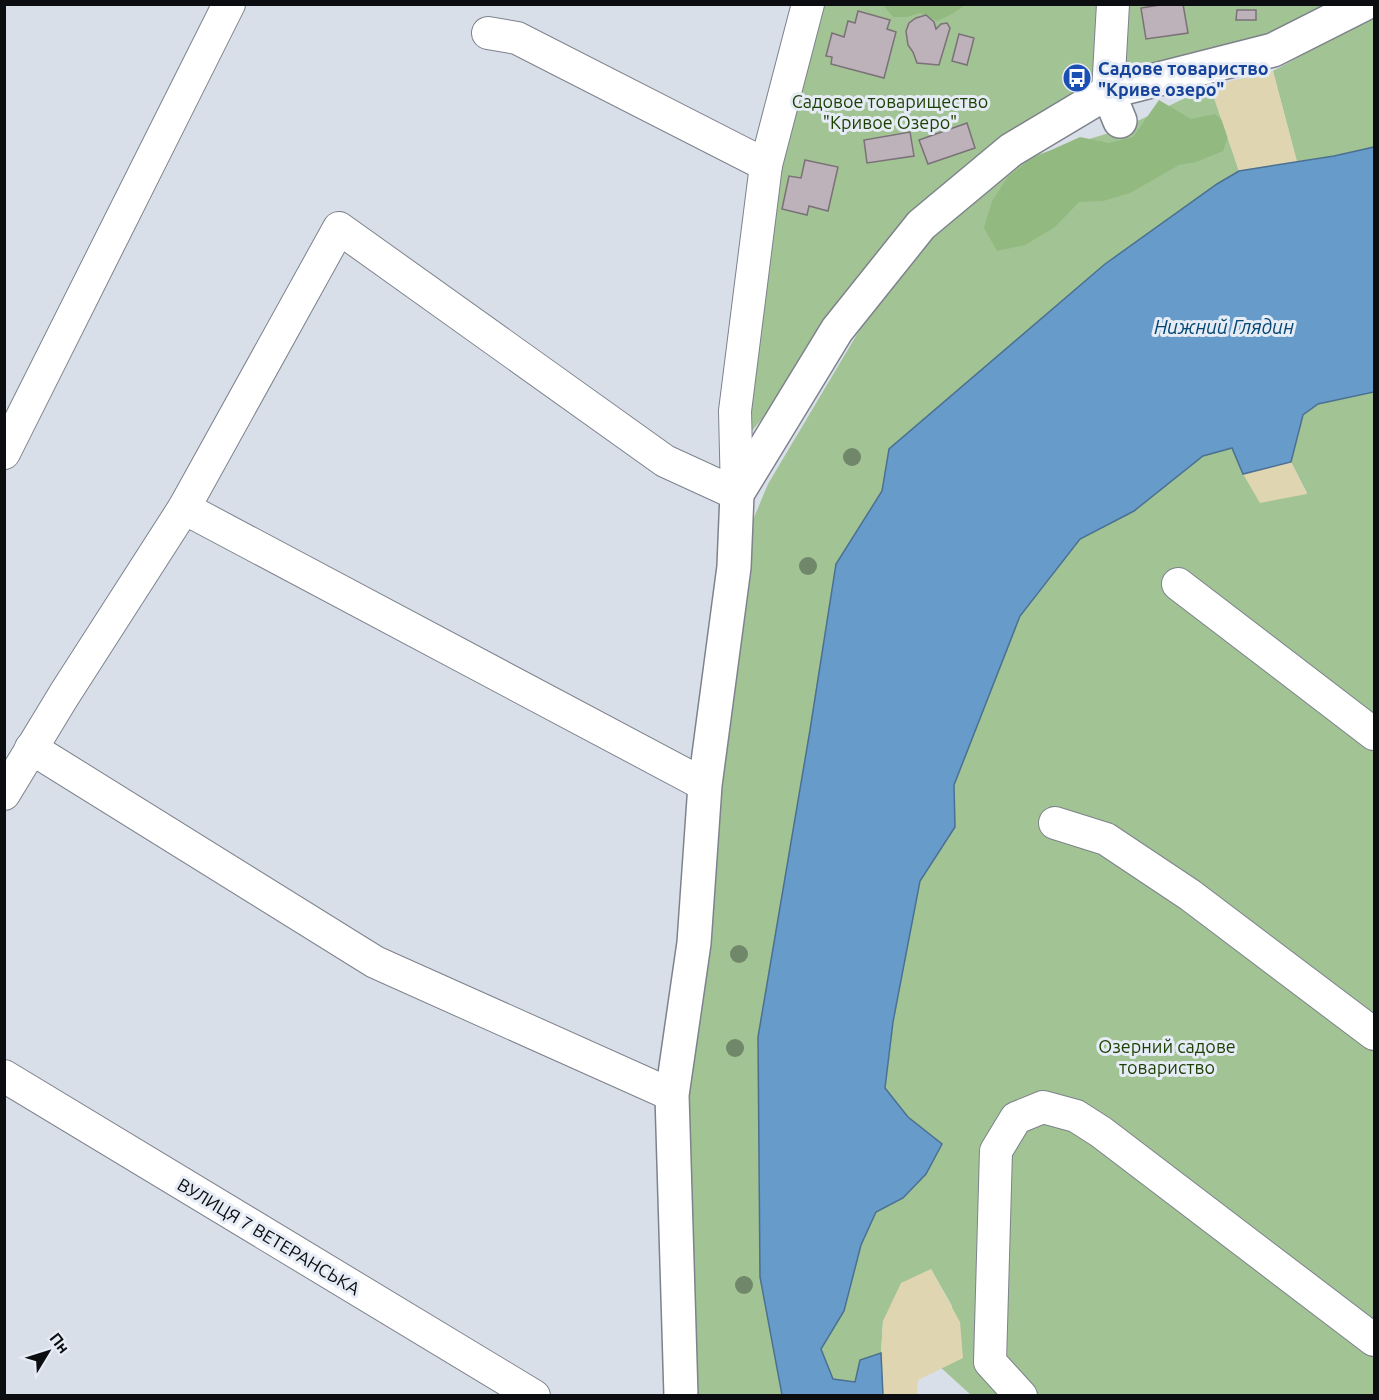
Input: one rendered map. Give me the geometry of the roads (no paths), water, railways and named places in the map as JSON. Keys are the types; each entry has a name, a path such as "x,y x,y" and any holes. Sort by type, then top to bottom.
{"street":[{"path":"4,453 229,4"},
{"path":"681,1395 672,1095 694,943 705,785 734,567 737,494 735,411 766,165 808,4"},
{"path":"1113,4 1114,106"},
{"path":"737,494 837,330 921,225 1011,150 1114,106 1272,50 1364,4"},
{"path":"488,33 517,38 766,165"},
{"path":"4,794 184,508 339,228 665,461 737,494"},
{"path":"184,508 705,785"},
{"path":"1178,584 1374,734"},
{"path":"31,748 375,963 672,1095"},
{"path":"1055,823 1106,839 1190,895 1374,1034"},
{"name":"ВУЛИЦЯ 7 ВЕТЕРАНСЬКА","path":"4,1076 534,1395"},
{"path":"1021,1395 990,1362 996,1151 1016,1118 1043,1107 1076,1116 1101,1132 1374,1340"}],"water":[{"name":"Нижний Глядин","path":"1374,147 1374,392 1318,404 1303,415 1291,462 1243,474 1232,448 1203,456 1134,511 1080,539 1020,616 954,785 955,827 920,881 893,1022 885,1088 908,1117 942,1144 926,1174 903,1198 876,1212 861,1245 844,1311 821,1349 833,1379 855,1382 860,1360 881,1353 883,1395 782,1395 760,1277 758,1037 836,564 882,491 889,449 1105,264 1217,184 1239,171 1334,156"}],"place":[{"name":"Садове товариство \"Криве озеро\"","path":"1077,78"}],"park label":[{"name":"Садовое товарищество \"Кривое Озеро\"","path":"890,111"},
{"name":"Озерний садове товариство","path":"1167,1056"}]}
